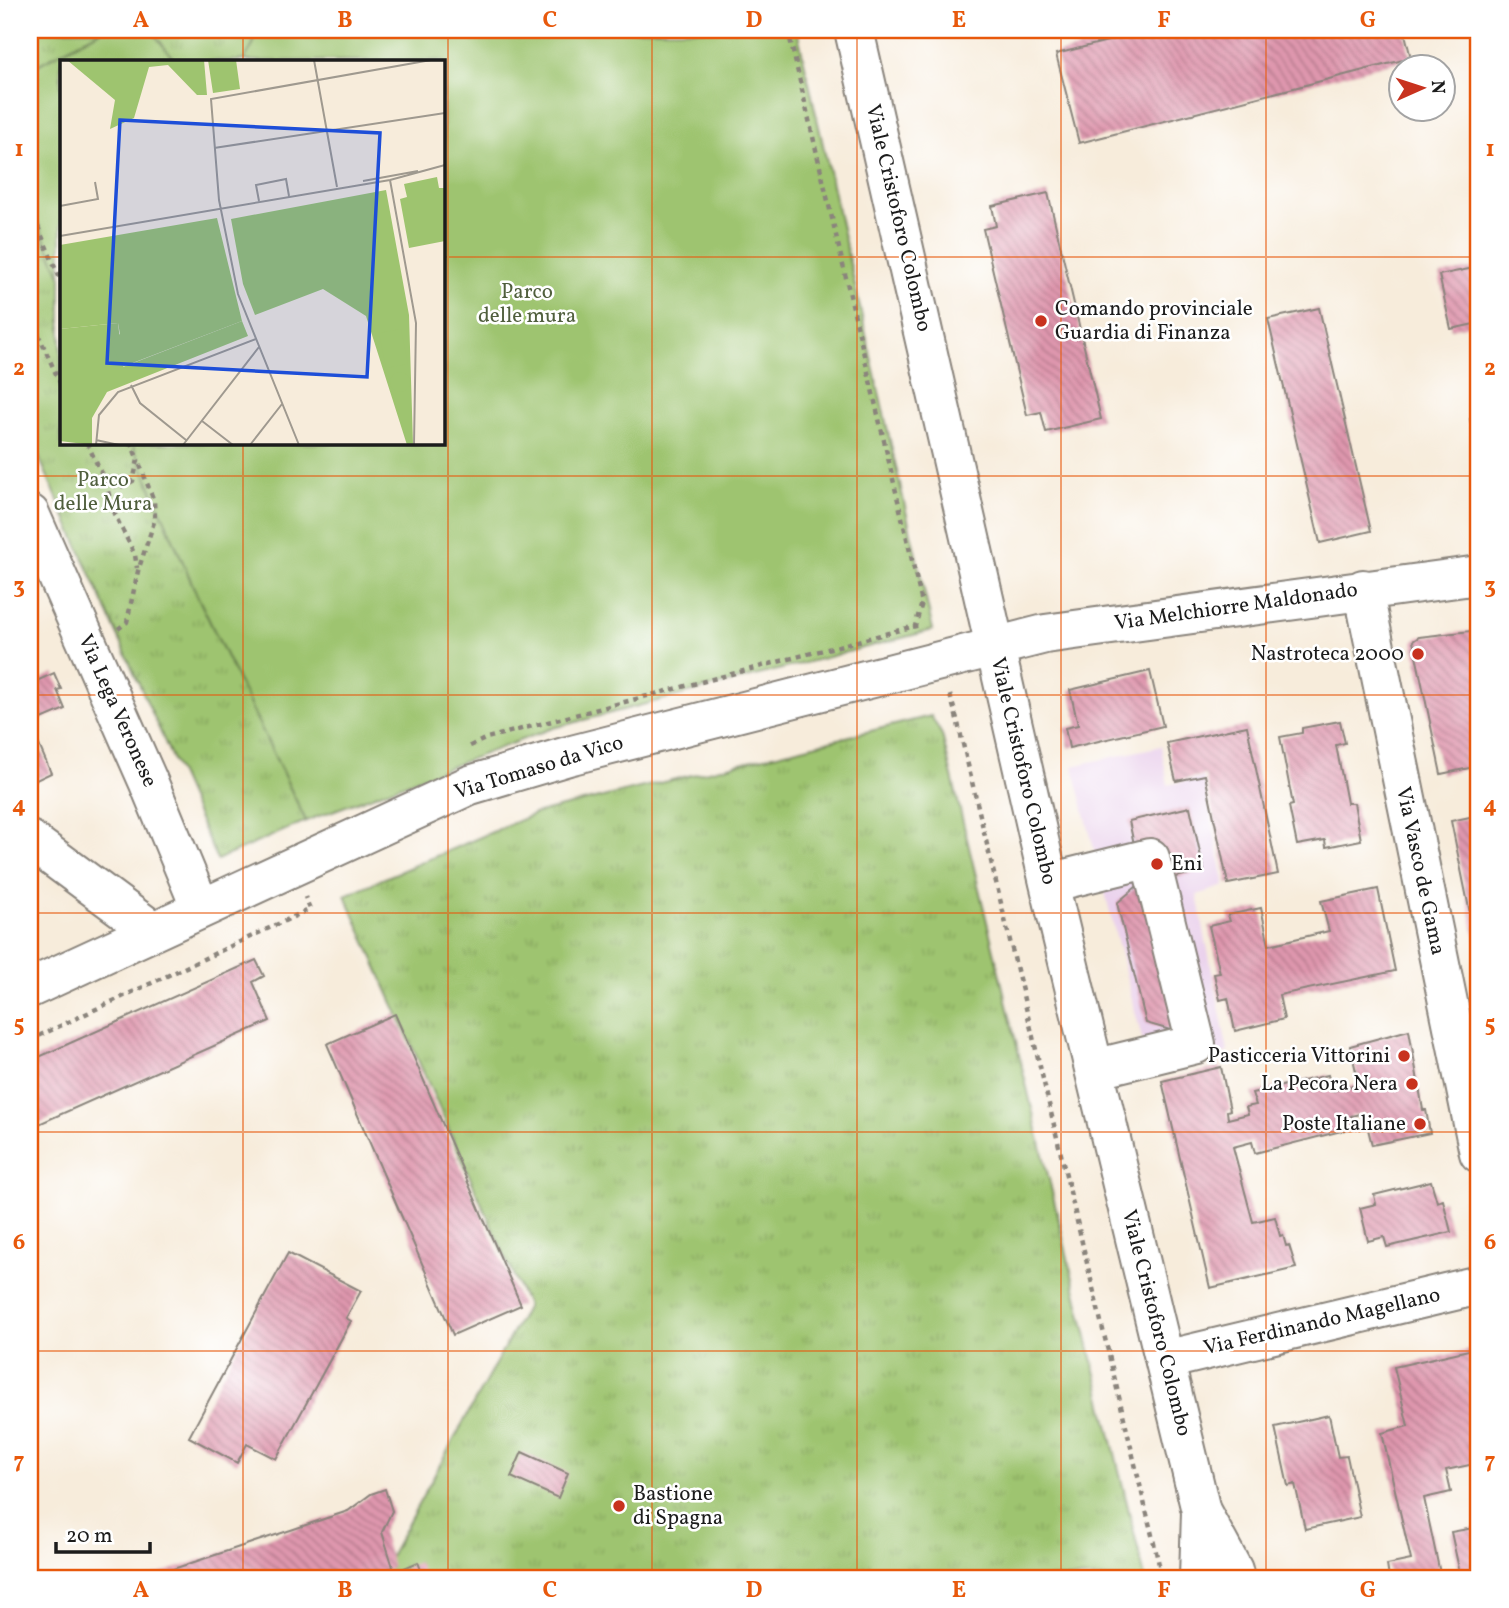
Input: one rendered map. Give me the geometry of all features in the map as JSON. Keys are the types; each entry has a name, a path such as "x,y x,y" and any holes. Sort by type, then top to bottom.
{"street":[{"name":"Viale Cristoforo Colombo","path":"854,30 1049,883 1200,1511 1199,1578"},
{"name":"Via Lega Veronese","path":"30,514 201,909"},
{"name":"Via Melchiorre Maldonado","path":"995,646 1045,634 1479,575"},
{"name":"Via Vasco de Gama","path":"1363,589 1479,1153"},
{"name":"Via Tomaso da Vico","path":"30,988 470,785 581,753 995,646"},
{"path":"30,840 153,931"},
{"path":"1049,883 1150,858 1196,1044 1094,1069"},
{"name":"Via Ferdinando Magellano","path":"1165,1360 1479,1285"},
{"name":"Viale Cristoforo Colombo","path":"1200,1511 1235,1578"}],"path":[{"path":"788,30 922,603 915,626"},
{"path":"30,208 60,279"},
{"path":"30,317 60,383"},
{"path":"87,444 105,481 116,517 135,555 138,571"},
{"path":"113,633 127,622 138,571 155,519 154,501 131,444"},
{"path":"105,481 119,488 133,481 138,460"},
{"path":"942,697 950,695 957,719 1162,1578"},
{"path":"30,1040 310,909"}],"shaded area":[{"path":"1161,746 1168,785 1203,777 1225,886 1197,895 1228,1052 1152,1078 1073,766"}],"green space":[{"path":"30,30 102,30 30,69"},
{"path":"102,30 151,30 174,60 60,60 60,275 30,204 30,69"},
{"path":"151,30 255,30 252,47 244,60 174,60"},
{"name":"Parco delle mura","path":"255,30 797,30 933,630 553,728 306,821 197,595 132,444 444,444 444,60 244,60 253,46"},
{"name":"Parco delle Mura","path":"30,204 60,275 60,444 132,444 197,595 306,821 217,860 30,437"},
{"path":"931,716 942,735 1145,1578 378,1578 527,1306 345,895 534,814"}],"building":[{"path":"1152,30 1404,30 1410,52 1386,52 1386,64 1079,143 1056,54"},
{"name":"Comando provinciale Guardia di Finanza","path":"1048,193 1101,419 1046,432 1041,412 1027,415 983,229 996,226 992,206"},
{"path":"1479,267 1479,323 1451,329 1439,275"},
{"path":"1319,308 1371,531 1320,543 1268,319"},
{"path":"1479,417 1479,458 1478,458 1470,419"},
{"path":"1479,630 1479,766 1441,774 1413,641 1419,637"},
{"path":"1150,671 1163,726 1069,748 1065,728 1078,725 1070,690"},
{"path":"54,673 65,709 30,724 30,684"},
{"path":"1340,721 1345,743 1336,745 1347,803 1354,803 1361,840 1326,847 1325,840 1297,845 1289,806 1293,805 1280,737 1302,733 1302,728"},
{"path":"30,724 51,773 30,783"},
{"path":"1247,726 1278,874 1228,884 1205,775 1176,781 1167,743"},
{"path":"1190,807 1204,871 1161,880 1135,849 1129,821"},
{"path":"1479,815 1479,952 1478,952 1451,821"},
{"path":"1143,881 1177,1032 1146,1023 1117,903"},
{"path":"1378,889 1395,971 1279,995 1284,1019 1235,1031 1228,998 1220,1000 1214,974 1220,973 1209,926 1230,921 1228,915 1261,908 1269,945 1329,931 1321,901"},
{"path":"256,960 264,976 253,982 270,1021 30,1128 30,1061"},
{"path":"395,1014 521,1305 453,1335 327,1044"},
{"path":"1409,1030 1423,1110 1426,1110 1430,1133 1372,1145 1364,1113 1351,1116 1353,1128 1255,1153 1252,1142 1233,1147 1253,1222 1275,1217 1280,1236 1283,1235 1286,1246 1289,1245 1296,1268 1210,1288 1162,1081 1221,1067 1230,1110 1227,1111 1228,1119 1248,1114 1246,1107 1256,1105 1252,1093 1328,1075 1332,1091 1359,1084 1350,1046"},
{"path":"1431,1181 1437,1202 1443,1200 1451,1232 1387,1247 1384,1237 1368,1241 1360,1208 1376,1204 1374,1195"},
{"path":"288,1253 361,1291 346,1318 351,1321 276,1459 247,1444 237,1463 189,1437"},
{"path":"1473,1349 1479,1373 1479,1463 1446,1470 1451,1492 1424,1498 1441,1578 1389,1578 1387,1565 1411,1560 1382,1433 1408,1426 1394,1367"},
{"path":"1329,1415 1338,1457 1347,1456 1360,1517 1305,1529 1295,1484 1288,1486 1275,1427"},
{"path":"522,1452 568,1473 558,1498 511,1477"},
{"path":"385,1489 392,1511 382,1532 393,1567 378,1578 146,1578 348,1511 371,1494"},
{"path":"1479,1527 1479,1578 1461,1578 1451,1532"},
{"path":"418,1562 424,1578 407,1578 404,1568"}],"place":[{"name":"Comando provinciale Guardia di Finanza","path":"1041,321"},
{"name":"Nastroteca 2000","path":"1418,654"},
{"name":"Eni","path":"1157,864"},
{"name":"Pasticceria Vittorini","path":"1404,1056"},
{"name":"La Pecora Nera","path":"1412,1084"},
{"name":"Poste Italiane","path":"1420,1124"},
{"name":"Bastione di Spagna","path":"619,1506"}]}
